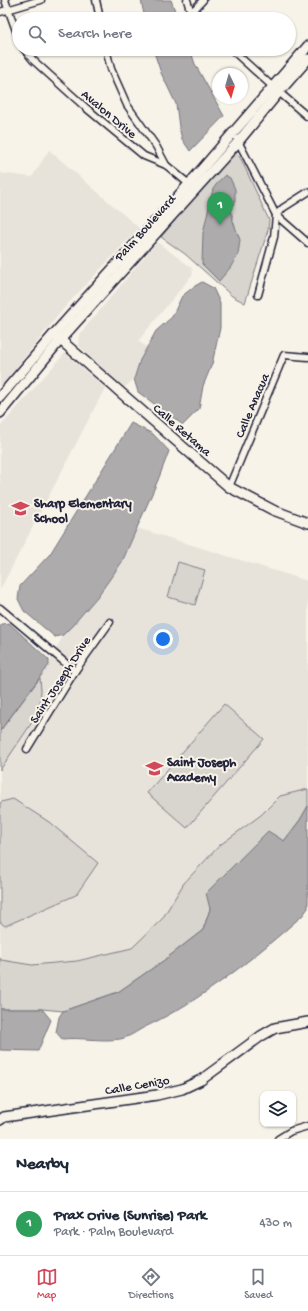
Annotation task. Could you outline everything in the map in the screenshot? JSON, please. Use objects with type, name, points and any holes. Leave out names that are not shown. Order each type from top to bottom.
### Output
[{"type":"main road","name":"Palm Boulevard","points":[[0,398],[238,142],[308,46]]},
{"type":"main road","name":"Palm Boulevard","points":[[0,412],[57,337],[233,133],[308,59]]},
{"type":"main road","name":"Calle Retama","points":[[57,337],[229,487],[273,510],[308,523]]},
{"type":"main road","name":"Calle Cenizo","points":[[0,1120],[4,1117],[157,1095],[182,1089],[201,1080],[261,1036],[275,1028],[308,1022]]},
{"type":"street","points":[[5,0],[12,18]]},
{"type":"street","points":[[0,12],[41,0]]},
{"type":"street","points":[[96,0],[99,12]]},
{"type":"street","points":[[186,0],[192,12]]},
{"type":"street","points":[[193,12],[202,0]]},
{"type":"street","name":"Avalon Drive","points":[[30,56],[85,107],[144,156],[166,165],[189,184]]},
{"type":"street","points":[[108,56],[111,69],[127,105],[156,146],[166,165]]},
{"type":"street","points":[[239,56],[276,90],[308,116]]},
{"type":"street","points":[[233,133],[276,215],[308,243]]},
{"type":"street","points":[[258,295],[274,237],[276,215],[283,208],[308,192]]},
{"type":"street","name":"Calle Anacua","points":[[229,487],[284,355],[308,357]]},
{"type":"street","points":[[0,608],[76,671]]},
{"type":"street","name":"Saint Joseph Drive","points":[[27,749],[76,671],[110,622]]},
{"type":"street","points":[[278,1139],[290,1131],[308,1126]]},
{"type":"shaded area","points":[[141,0],[171,0],[175,12],[144,12]]},
{"type":"shaded area","points":[[155,56],[192,56],[195,64],[212,94],[212,104],[217,104],[224,116],[190,151],[182,139],[176,104],[161,73]]},
{"type":"shaded area","points":[[49,150],[139,228],[65,307],[0,388],[0,173],[32,177]]},
{"type":"shaded area","points":[[236,153],[241,159],[269,220],[268,230],[245,303],[232,296],[185,254],[161,237],[230,154]]},
{"type":"shaded area","points":[[225,175],[230,178],[235,189],[235,202],[231,208],[233,221],[240,240],[238,255],[230,268],[219,281],[202,264],[203,233],[213,189]]},
{"type":"shaded area","points":[[157,242],[192,268],[193,274],[138,341],[147,347],[140,360],[134,379],[123,389],[78,345],[79,335]]},
{"type":"shaded area","points":[[202,282],[213,288],[220,303],[220,328],[212,364],[203,386],[199,409],[183,425],[138,392],[134,379],[140,360],[156,331],[172,317],[182,296]]},
{"type":"shaded area","name":"Sharp Elementary School","points":[[65,353],[105,388],[0,590],[0,427]]},
{"type":"shaded area","points":[[131,423],[153,434],[169,451],[122,562],[97,597],[72,626],[63,635],[55,637],[24,611],[18,599],[20,586],[50,554]]},
{"type":"shaded area","name":"Saint Joseph Academy","points":[[137,528],[308,581],[308,806],[63,1011],[42,1009],[0,1009],[0,731],[49,665],[63,635],[97,597],[122,562]]},
{"type":"shaded area","points":[[178,562],[205,570],[195,605],[168,597]]},
{"type":"shaded area","points":[[9,623],[49,660],[49,665],[0,731],[0,627],[2,624]]},
{"type":"shaded area","points":[[40,678],[40,706],[35,718],[0,770],[0,731]]},
{"type":"shaded area","points":[[224,704],[264,739],[187,828],[147,793]]},
{"type":"shaded area","points":[[308,789],[308,806],[300,820],[284,841],[210,909],[203,930],[163,961],[118,992],[63,1011],[42,1009],[0,1009],[0,958],[1,960],[32,965],[77,961],[132,948],[162,919],[184,883],[220,845],[261,815],[280,796]]},
{"type":"shaded area","points":[[13,799],[49,822],[98,863],[76,895],[5,926],[0,922],[0,804],[1,802]]},
{"type":"shaded area","points":[[308,806],[308,908],[303,915],[247,962],[188,1004],[129,1036],[113,1040],[62,1039],[56,1032],[59,1017],[63,1011],[118,992],[163,961],[203,930],[210,909],[206,893],[268,831],[284,841],[300,820]]},
{"type":"shaded area","points":[[0,1009],[42,1009],[51,1020],[38,1051],[0,1050]]},
{"type":"place","name":"Prax Orive (Sunrise) Park","points":[[220,225]]},
{"type":"place","name":"Sharp Elementary School","points":[[21,509]]},
{"type":"place","name":"Saint Joseph Academy","points":[[154,768]]}]
